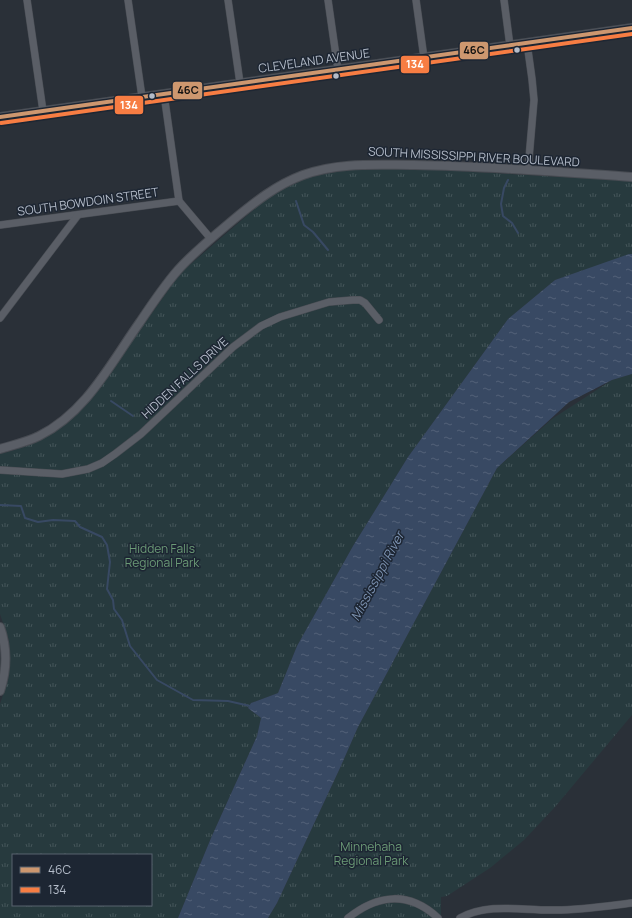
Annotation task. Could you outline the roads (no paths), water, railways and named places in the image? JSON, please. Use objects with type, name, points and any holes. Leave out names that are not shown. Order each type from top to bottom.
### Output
[{"type":"street","points":[[28,0],[43,111]]},
{"type":"street","points":[[128,0],[142,97]]},
{"type":"street","points":[[228,0],[240,84]]},
{"type":"street","points":[[328,0],[338,70]]},
{"type":"street","points":[[416,0],[424,58]]},
{"type":"street","points":[[504,0],[510,46]]},
{"type":"street","name":"CLEVELAND AVENUE","points":[[0,117],[632,28]]},
{"type":"street","points":[[527,43],[534,100],[528,170]]},
{"type":"street","points":[[164,94],[179,201],[211,239]]},
{"type":"street","name":"SOUTH MISSISSIPPI RIVER BOULEVARD","points":[[0,449],[25,442],[39,436],[61,423],[79,407],[92,391],[166,284],[190,258],[257,200],[273,189],[303,175],[322,169],[357,164],[460,166],[632,177]]},
{"type":"street","name":"SOUTH BOWDOIN STREET","points":[[0,225],[179,201]]},
{"type":"street","points":[[0,318],[78,215]]},
{"type":"street","name":"HIDDEN FALLS DRIVE","points":[[0,470],[62,474],[88,469],[102,463],[141,434],[233,347],[261,326],[280,317],[328,302],[360,300],[365,303],[379,320]]},
{"type":"street","points":[[0,626],[4,637],[6,659],[5,672],[0,691]]},
{"type":"street","points":[[348,918],[374,902],[395,898],[412,901],[426,907],[438,918]]},
{"type":"street","points":[[460,918],[469,913],[492,908],[556,910],[632,903]]},
{"type":"water","name":"Mississippi River","points":[[632,254],[632,374],[612,380],[569,402],[497,468],[358,727],[277,903],[268,918],[178,918],[211,838],[257,736],[261,718],[248,708],[251,703],[278,693],[297,646],[353,546],[408,457],[508,319],[555,280]]},
{"type":"waterway","points":[[508,180],[504,188],[501,204],[503,216],[512,223],[518,233]]},
{"type":"waterway","points":[[296,201],[304,225],[313,232],[328,250]]},
{"type":"waterway","points":[[111,401],[133,416]]},
{"type":"waterway","points":[[0,505],[21,506],[25,518],[38,522],[53,520],[75,521],[80,527],[102,537],[107,545],[110,562],[107,589],[113,600],[114,609],[122,620],[130,646],[157,680],[193,700],[228,701],[250,706]]},
{"type":"park label","name":"Hidden Falls Regional Park","points":[[162,556]]},
{"type":"park label","name":"Minnehaha Regional Park","points":[[371,854]]}]
